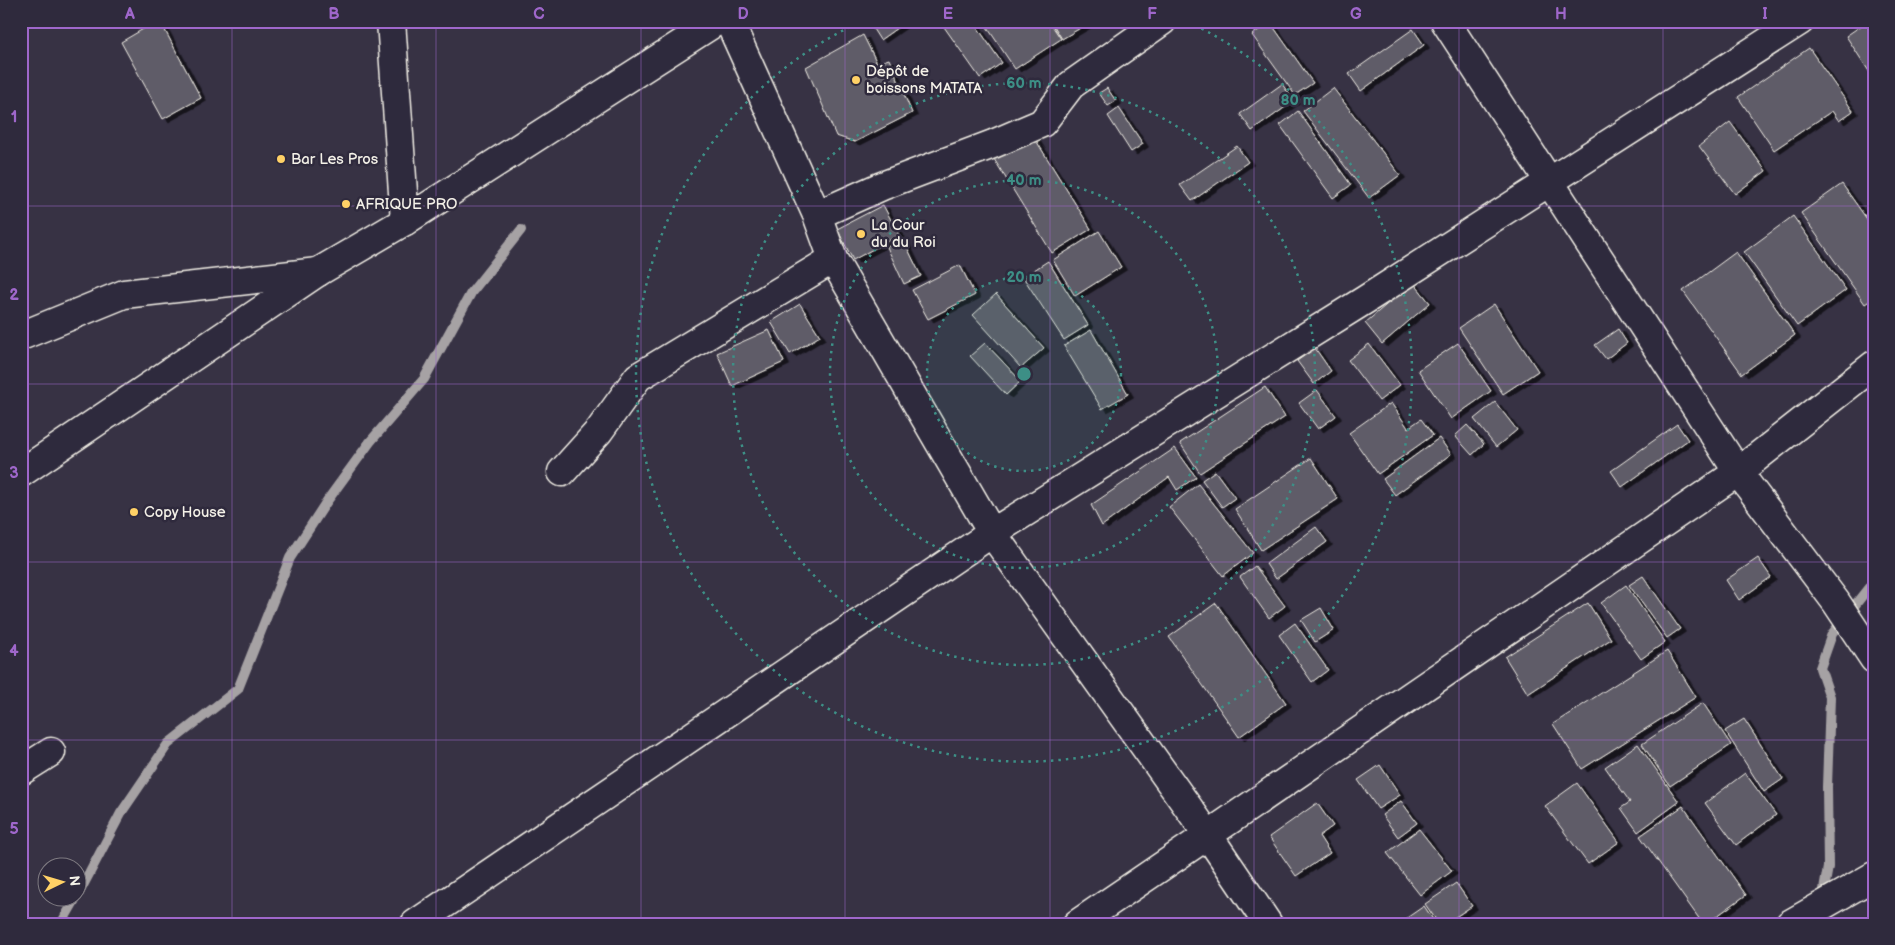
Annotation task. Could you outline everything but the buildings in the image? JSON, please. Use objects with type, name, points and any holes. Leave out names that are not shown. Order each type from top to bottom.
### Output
[{"type":"main road","points":[[391,21],[405,221]]},
{"type":"main road","points":[[21,473],[318,272],[405,221],[717,21]]},
{"type":"main road","points":[[729,21],[817,215],[833,259],[992,533],[1208,836],[1268,924]]},
{"type":"main road","points":[[817,215],[882,186],[993,144],[1042,123],[1071,85],[1162,21]]},
{"type":"main road","points":[[1445,21],[1738,472],[1836,602],[1874,659]]},
{"type":"main road","points":[[415,924],[992,533],[1365,300],[1800,21]]},
{"type":"main road","points":[[562,472],[599,431],[638,377],[833,259]]},
{"type":"main road","points":[[21,336],[124,294],[318,272]]},
{"type":"main road","points":[[1077,924],[1738,472],[1874,365]]},
{"type":"main road","points":[[21,772],[51,752]]},
{"type":"main road","points":[[1791,923],[1874,876]]},
{"type":"waterway","points":[[88,876],[121,813],[168,744],[238,689],[290,558],[327,501],[370,442],[424,379],[471,293],[521,230]]},
{"type":"waterway","points":[[1822,901],[1828,867],[1827,787],[1830,697],[1820,668],[1832,634],[1874,581]]},
{"type":"waterway","points":[[61,924],[70,908]]},
{"type":"place","name":"Dépôt de boissons MATATA","points":[[856,80]]},
{"type":"place","name":"Bar Les Pros","points":[[281,159]]},
{"type":"place","name":"AFRIQUE PRO","points":[[346,204]]},
{"type":"place","name":"La Cour du du Roi","points":[[861,234]]},
{"type":"place","name":"Copy House","points":[[134,512]]}]
